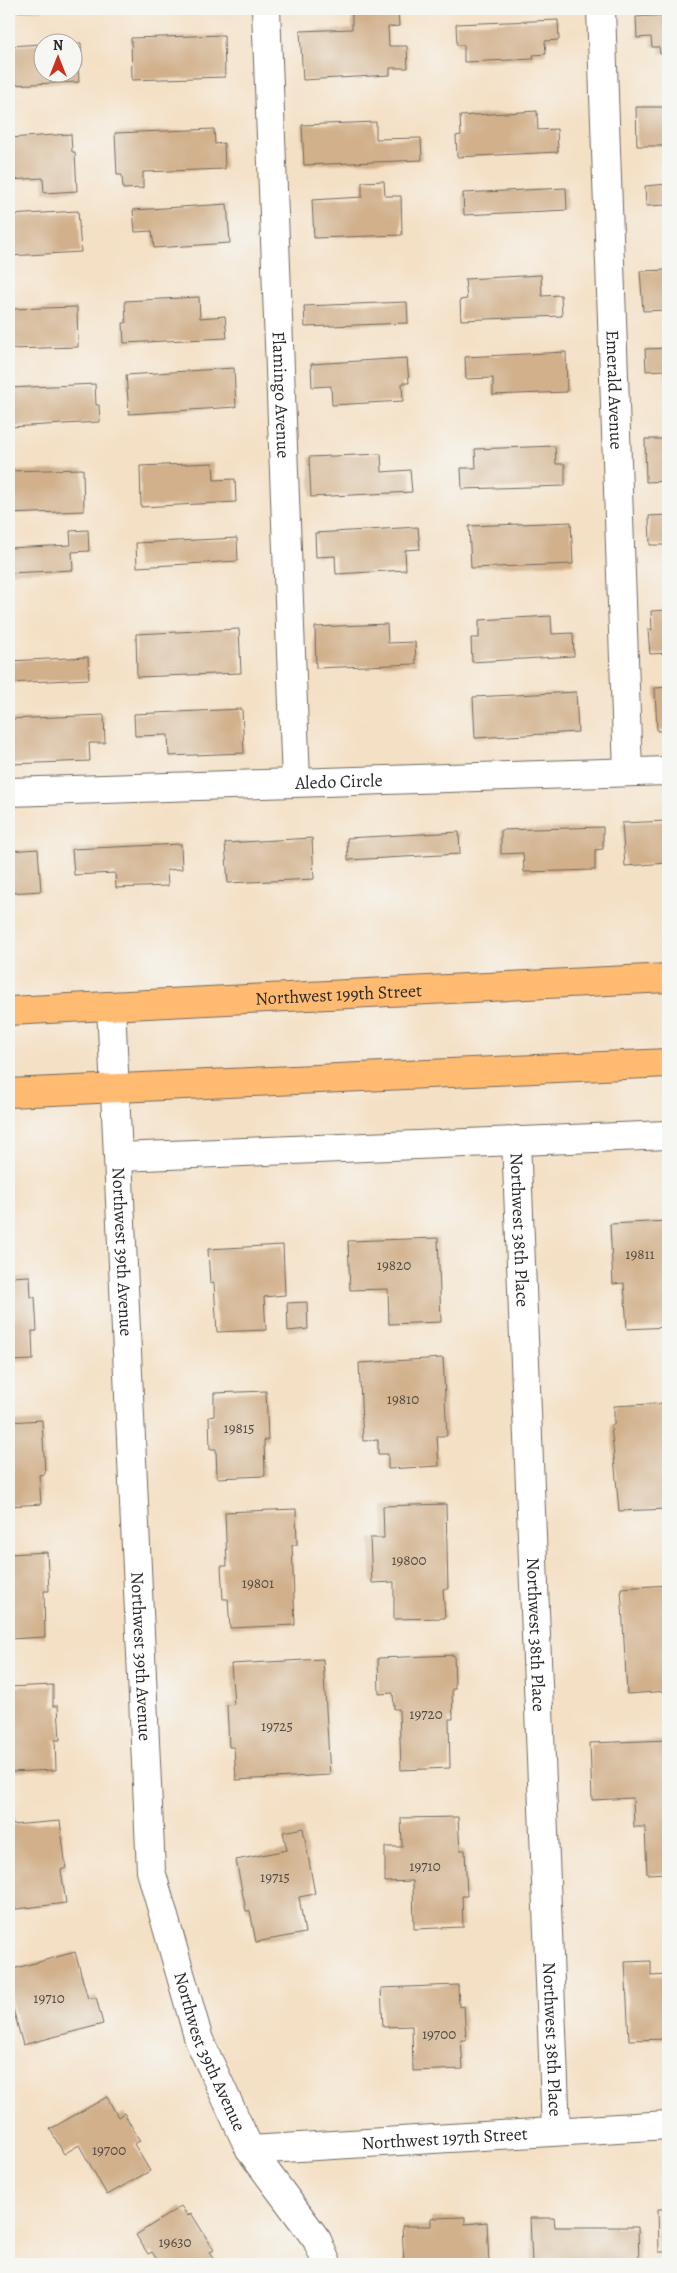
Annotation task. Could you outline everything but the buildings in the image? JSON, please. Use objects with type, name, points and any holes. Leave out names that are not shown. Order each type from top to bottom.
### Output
[{"type":"main road","name":"Northwest 199th Street","points":[[9,1011],[668,978]]},
{"type":"main road","points":[[9,1093],[668,1063]]},
{"type":"street","name":"Flamingo Avenue","points":[[266,9],[296,781]]},
{"type":"street","name":"Emerald Avenue","points":[[601,9],[628,772]]},
{"type":"street","name":"Aledo Circle","points":[[9,792],[296,781],[668,771]]},
{"type":"street","name":"Northwest 39th Avenue","points":[[111,1006],[151,1871],[199,2040],[250,2150],[317,2240],[327,2264]]},
{"type":"street","points":[[119,1158],[668,1135]]},
{"type":"street","name":"Northwest 38th Place","points":[[516,1140],[556,2130]]},
{"type":"street","name":"Northwest 197th Street","points":[[250,2150],[668,2124]]}]
